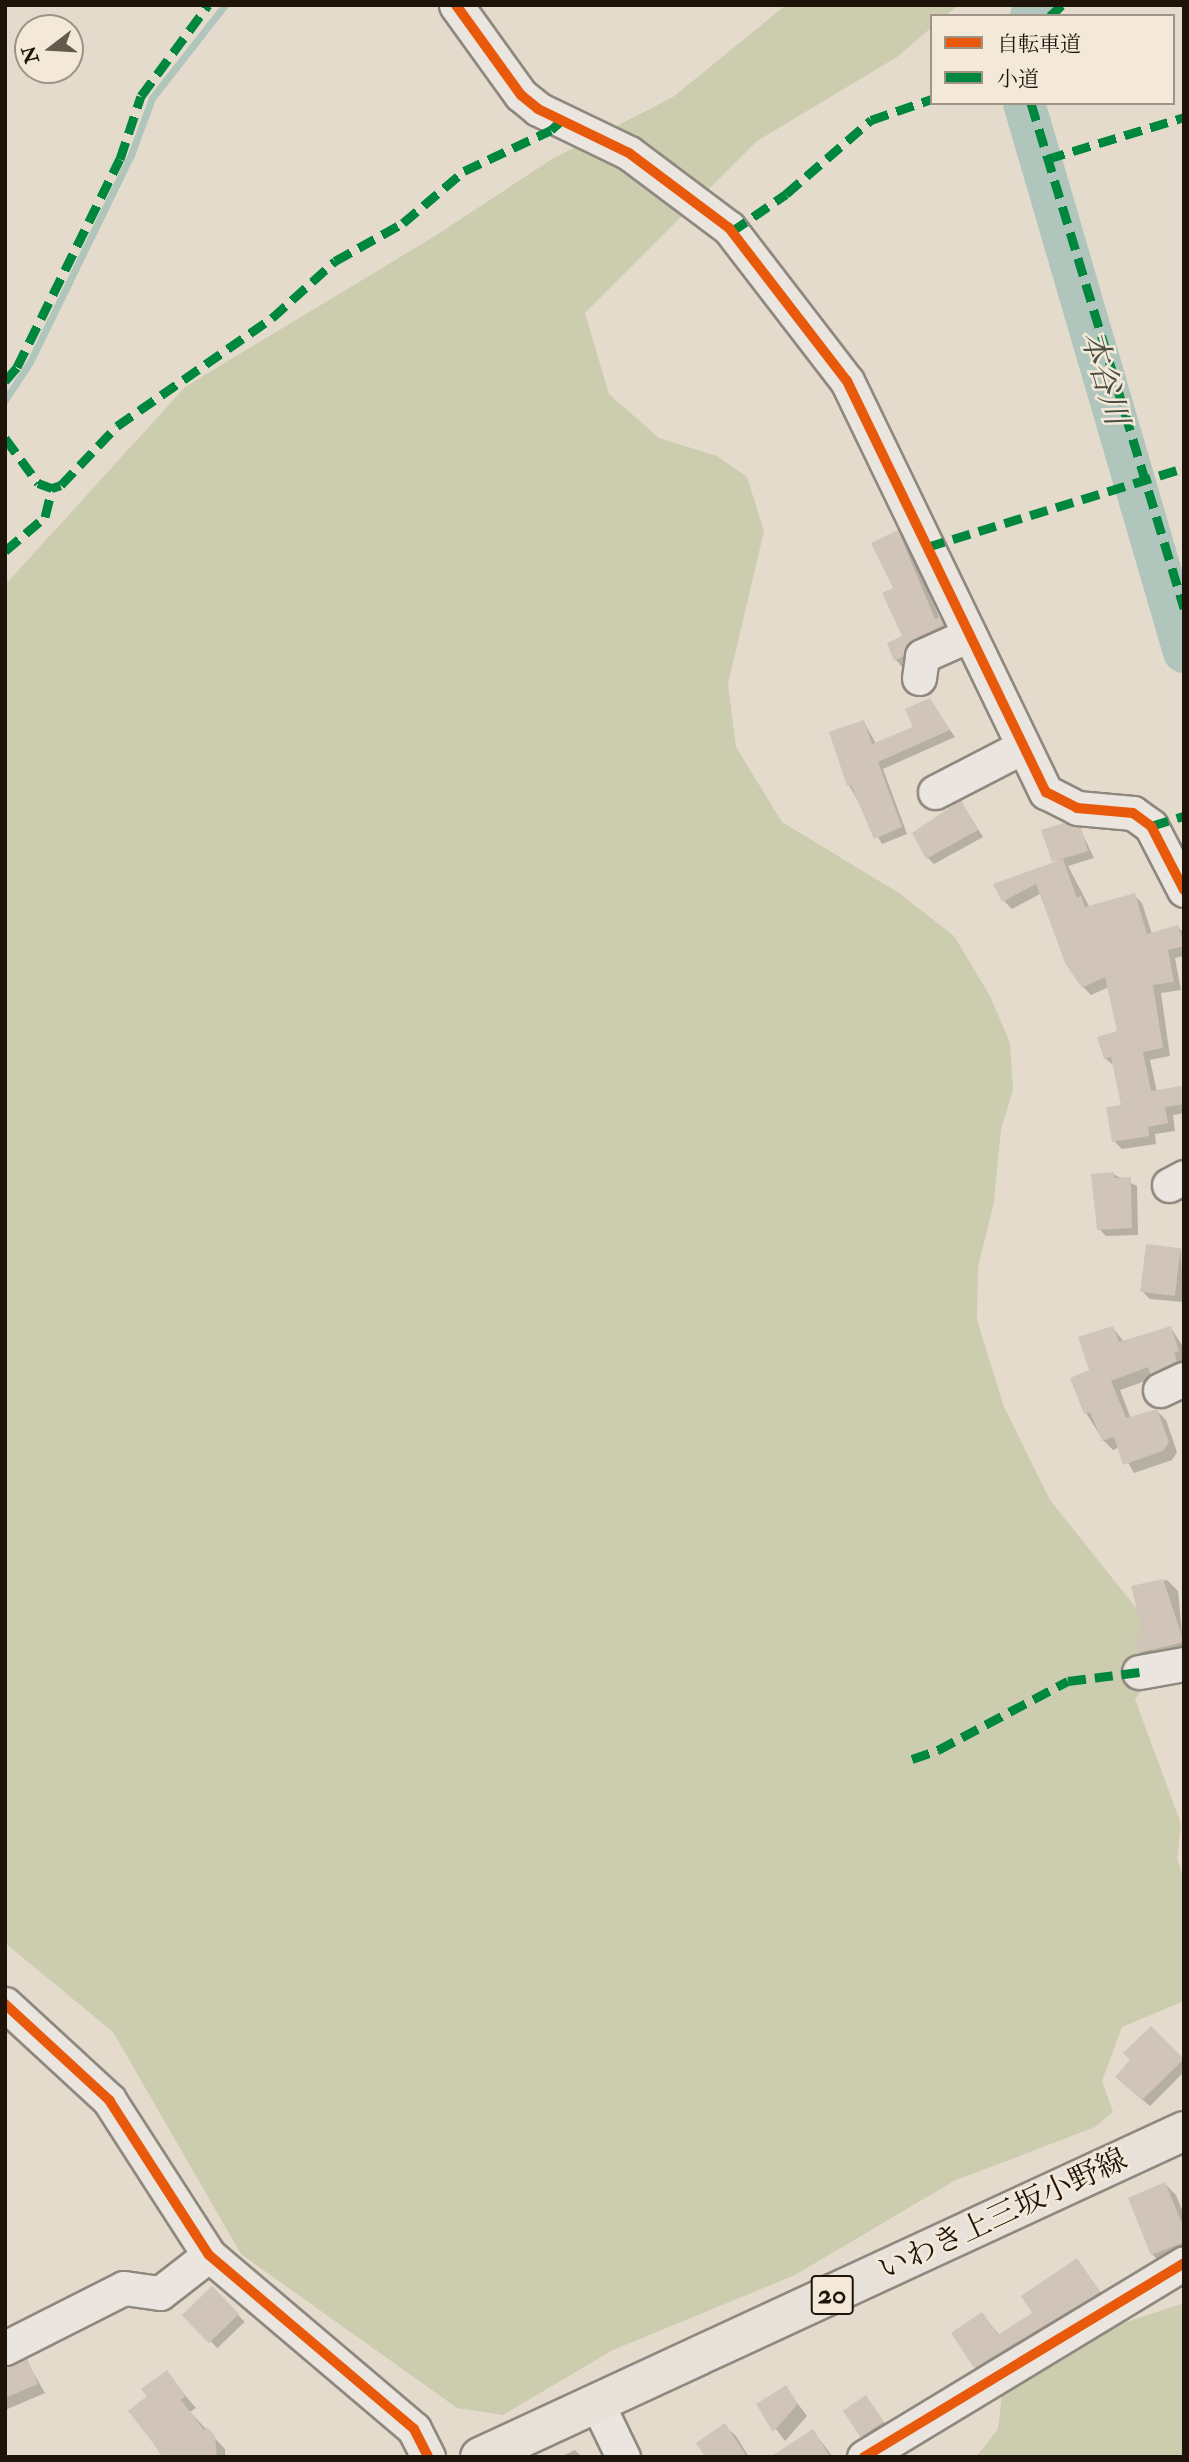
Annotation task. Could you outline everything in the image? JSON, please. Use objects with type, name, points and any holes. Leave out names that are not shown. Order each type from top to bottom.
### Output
[{"type":"main road","name":"いわき上三坂小野線","points":[[480,2457],[1184,2131]]},
{"type":"street","points":[[456,5],[521,95],[538,109],[629,153],[729,228],[847,381],[1046,792],[1077,808],[1133,813],[1151,826],[1184,890]]},
{"type":"street","points":[[919,678],[922,656],[969,635]]},
{"type":"street","points":[[935,792],[1022,747]]},
{"type":"street","points":[[1139,1672],[1184,1664]]},
{"type":"street","points":[[5,2004],[109,2099],[209,2255],[414,2429],[428,2457]]},
{"type":"street","points":[[5,2348],[124,2288],[160,2293],[209,2255]]},
{"type":"street","points":[[863,2457],[1184,2263]]},
{"type":"street","points":[[597,2403],[623,2457]]},
{"type":"green space","points":[[786,5],[958,5],[947,14],[930,14],[930,29],[897,57],[757,141],[585,313],[609,394],[659,438],[717,456],[747,477],[764,531],[728,684],[736,747],[782,822],[899,893],[954,936],[990,996],[1010,1043],[1013,1090],[1001,1129],[994,1202],[978,1267],[977,1320],[1004,1407],[1050,1500],[1137,1609],[1151,1635],[1154,1664],[1148,1683],[1135,1699],[1181,1824],[1177,1859],[1184,1878],[1184,2001],[1122,2027],[1102,2081],[1113,2112],[1095,2127],[954,2181],[795,2275],[613,2350],[503,2415],[457,2408],[241,2254],[113,2032],[5,1943],[5,585],[185,387],[435,236],[552,159],[673,97]]},
{"type":"green space","points":[[1184,2303],[1184,2457],[976,2457],[998,2429],[1002,2394],[1053,2356],[1108,2328]]},
{"type":"building","points":[[898,530],[935,619],[940,617],[944,625],[914,639],[902,657],[894,661],[887,643],[902,636],[882,593],[893,588],[871,543]]},
{"type":"building","points":[[930,698],[950,730],[878,762],[902,827],[874,839],[851,785],[847,786],[829,732],[864,720],[872,744],[913,727],[905,709]]},
{"type":"building","points":[[961,800],[978,830],[926,859],[912,833]]},
{"type":"building","points":[[1063,823],[1081,828],[1088,851],[1052,862],[1041,830]]},
{"type":"building","points":[[1063,859],[1077,898],[1081,896],[1085,907],[1135,893],[1147,934],[1178,925],[1184,946],[1168,950],[1174,982],[1153,985],[1163,1048],[1143,1052],[1151,1091],[1182,1086],[1184,1104],[1165,1107],[1168,1123],[1148,1127],[1149,1136],[1112,1142],[1106,1107],[1121,1105],[1111,1057],[1104,1059],[1097,1037],[1117,1031],[1105,977],[1082,988],[1065,963],[1036,884],[1002,902],[993,884]]},
{"type":"building","points":[[1114,1172],[1114,1178],[1131,1177],[1132,1228],[1097,1230],[1091,1174]]},
{"type":"building","points":[[1146,1244],[1181,1248],[1175,1296],[1140,1292]]},
{"type":"building","points":[[1113,1326],[1119,1342],[1171,1326],[1179,1351],[1174,1353],[1177,1361],[1150,1374],[1148,1367],[1111,1381],[1126,1418],[1157,1409],[1169,1442],[1163,1451],[1123,1465],[1114,1437],[1102,1441],[1090,1412],[1084,1414],[1070,1378],[1089,1370],[1078,1337]]},
{"type":"building","points":[[1163,1579],[1184,1642],[1138,1653],[1135,1637],[1140,1637],[1141,1625],[1131,1586]]},
{"type":"building","points":[[1151,2026],[1184,2059],[1142,2100],[1115,2077],[1130,2060],[1123,2053]]},
{"type":"building","points":[[1165,2182],[1184,2228],[1184,2242],[1151,2255],[1128,2198]]},
{"type":"building","points":[[1077,2258],[1100,2292],[974,2368],[951,2333],[982,2312],[998,2335],[1032,2313],[1021,2296]]},
{"type":"building","points":[[212,2286],[239,2314],[209,2343],[182,2315]]},
{"type":"building","points":[[27,2358],[38,2384],[5,2398],[5,2367]]},
{"type":"building","points":[[167,2370],[186,2396],[181,2400],[204,2430],[207,2427],[215,2436],[217,2457],[164,2457],[128,2411],[147,2396],[141,2389]]},
{"type":"building","points":[[786,2385],[798,2404],[773,2432],[756,2404]]},
{"type":"building","points":[[866,2395],[884,2422],[861,2437],[843,2411]]},
{"type":"building","points":[[725,2423],[747,2457],[705,2457],[696,2443]]},
{"type":"building","points":[[813,2429],[830,2457],[770,2457]]},
{"type":"waterway","points":[[5,400],[30,362],[131,155],[152,98],[225,5]]},
{"type":"waterway","name":"本谷川","points":[[1033,14],[1042,5]]},
{"type":"waterway","name":"本谷川","points":[[1025,105],[1184,652]]},
{"type":"marked path","points":[[5,381],[17,367],[120,159],[141,96],[208,5]]},
{"type":"marked path","points":[[1052,14],[1062,5]]},
{"type":"marked path","points":[[731,232],[786,194],[871,120],[930,100]]},
{"type":"marked path","points":[[1032,105],[1184,608]]},
{"type":"marked path","points":[[1047,159],[1184,117]]},
{"type":"marked path","points":[[5,438],[38,483],[52,488],[61,485],[117,426],[272,318],[335,261],[403,223],[464,171],[551,130],[562,120]]},
{"type":"marked path","points":[[927,547],[1184,468]]},
{"type":"marked path","points":[[5,551],[45,517],[52,488]]},
{"type":"marked path","points":[[1151,826],[1184,816]]},
{"type":"marked path","points":[[912,1759],[938,1750],[1068,1681],[1139,1672]]},
{"type":"cycle path","points":[[456,5],[521,95],[538,109],[629,153],[729,228],[847,381],[1046,792],[1077,808],[1133,813],[1151,826],[1184,890]]},
{"type":"cycle path","points":[[5,2004],[109,2100],[209,2255],[414,2429],[428,2457]]},
{"type":"cycle path","points":[[864,2457],[1184,2263]]}]
